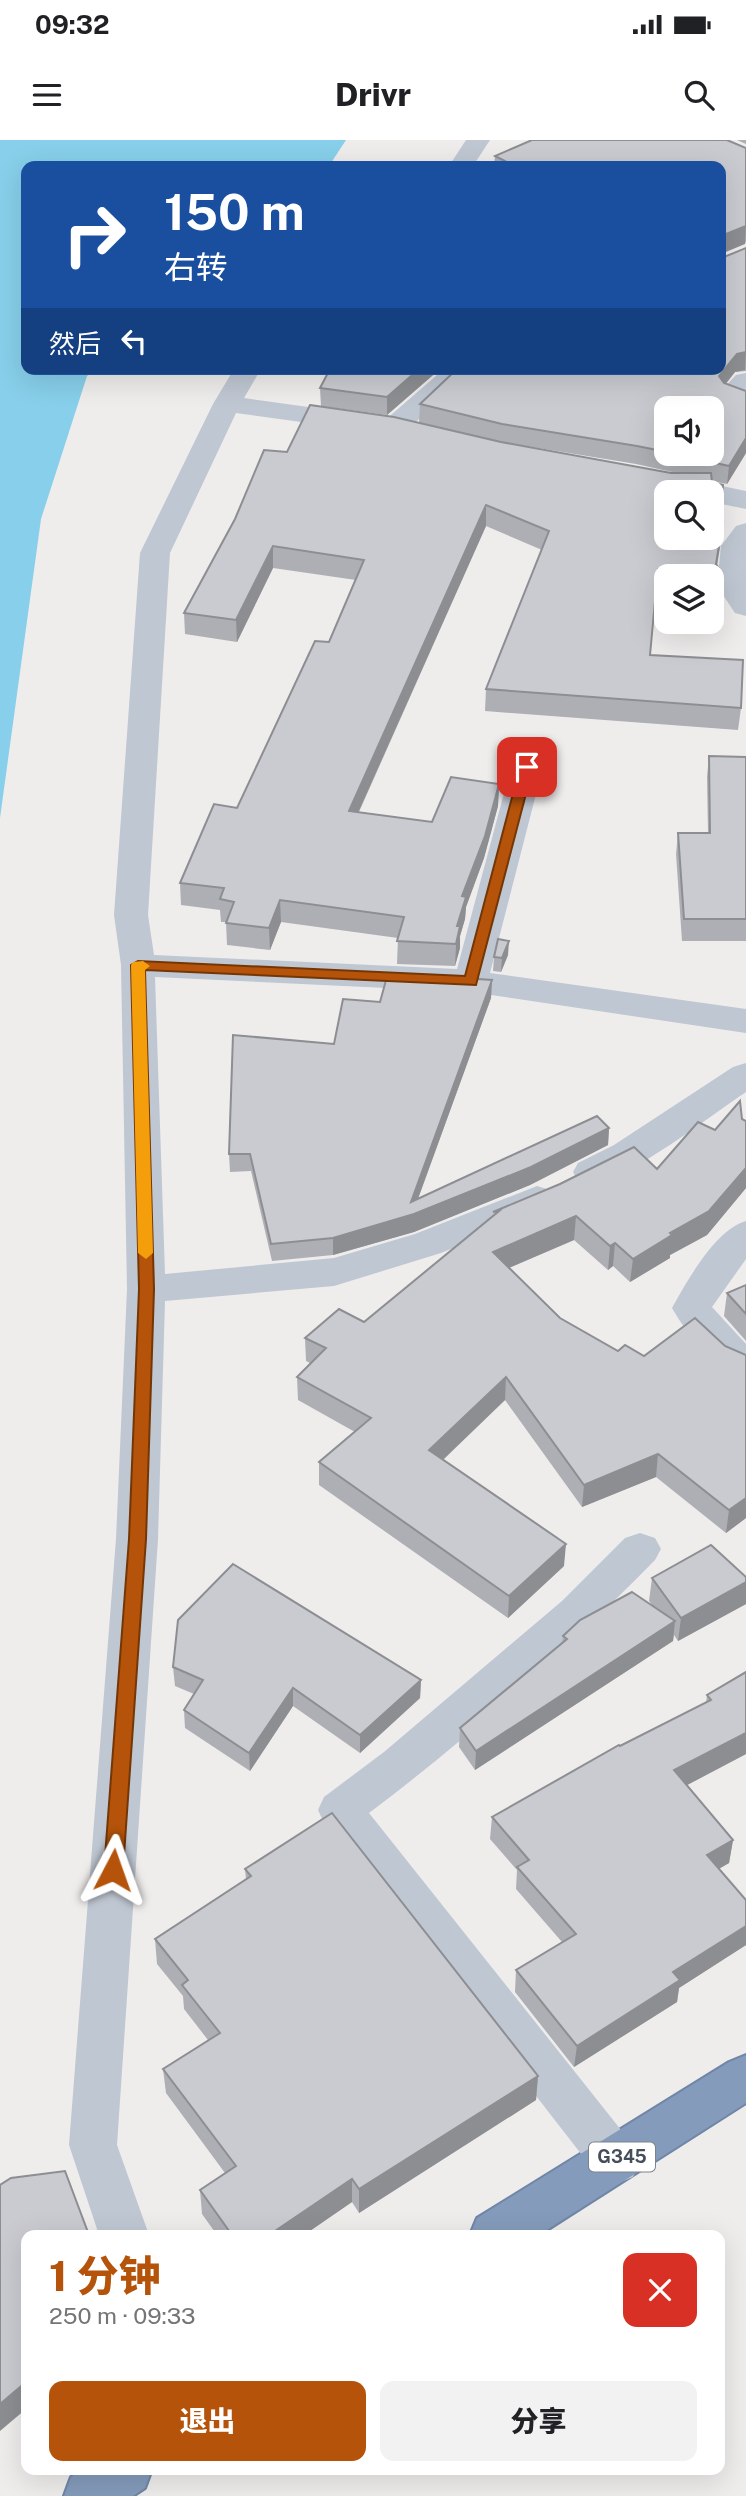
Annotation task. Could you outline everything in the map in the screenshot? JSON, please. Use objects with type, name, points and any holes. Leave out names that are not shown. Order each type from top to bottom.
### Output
[{"type":"highway","name":"G345","points":[[503,2230],[746,2077]]},
{"type":"highway","points":[[90,2496],[118,2475]]},
{"type":"street","points":[[464,161],[478,140]]},
{"type":"street","points":[[122,2230],[93,2145],[137,1539],[146,1289],[138,965],[131,915],[155,553],[245,375]]},
{"type":"street","points":[[394,427],[453,375]]},
{"type":"street","points":[[746,381],[733,393],[746,400]]},
{"type":"street","points":[[228,404],[421,433]]},
{"type":"street","points":[[724,495],[746,500]]},
{"type":"street","points":[[746,532],[736,546],[732,586],[746,607]]},
{"type":"street","points":[[471,981],[527,767]]},
{"type":"street","points":[[138,965],[471,981],[746,1021]]},
{"type":"street","points":[[146,1289],[334,1272],[428,1244],[544,1196],[627,1154],[746,1075]]},
{"type":"street","points":[[746,1234],[720,1264],[691,1308],[729,1352],[746,1364]]},
{"type":"street","points":[[616,2161],[340,1810],[400,1765],[577,1613],[640,1549]]},
{"type":"water","points":[[0,140],[346,140],[332,161],[21,161],[21,375],[88,375],[41,519],[0,818]]},
{"type":"building","points":[[532,140],[727,140],[746,148],[746,226],[726,234],[726,161],[505,161],[495,156]]},
{"type":"building","points":[[746,248],[746,352],[737,354],[726,367],[726,256]]},
{"type":"building","points":[[327,375],[412,375],[387,397],[320,388]]},
{"type":"building","points":[[451,375],[720,375],[724,383],[746,391],[746,438],[729,466],[724,465],[724,396],[654,396],[654,449],[502,424],[420,404]]},
{"type":"building","points":[[310,405],[394,417],[501,442],[671,473],[711,473],[712,480],[654,480],[654,550],[718,550],[716,564],[654,564],[654,612],[650,655],[743,660],[741,708],[486,689],[549,531],[486,505],[349,811],[432,822],[451,777],[499,784],[485,836],[462,896],[466,897],[457,926],[460,926],[456,944],[397,941],[404,917],[280,900],[269,928],[226,923],[234,902],[220,899],[224,888],[180,883],[214,804],[237,808],[315,641],[329,642],[364,560],[273,546],[236,620],[184,613],[235,519],[264,450],[287,452]]},
{"type":"building","points":[[709,756],[746,757],[746,919],[684,919],[678,833],[710,833]]},
{"type":"building","points":[[498,939],[509,941],[502,958],[494,957]]},
{"type":"building","points":[[388,973],[492,980],[411,1202],[597,1116],[609,1128],[531,1167],[414,1214],[333,1238],[271,1244],[250,1154],[229,1154],[233,1035],[334,1044],[343,999],[380,1002]]},
{"type":"building","points":[[740,1101],[742,1119],[746,1121],[746,1168],[709,1211],[670,1233],[672,1235],[633,1259],[615,1243],[610,1246],[576,1216],[493,1252],[560,1318],[618,1351],[625,1345],[644,1356],[695,1318],[725,1346],[746,1355],[746,1498],[729,1510],[658,1454],[584,1485],[506,1377],[429,1450],[566,1544],[509,1596],[319,1462],[371,1418],[297,1377],[326,1348],[305,1338],[339,1309],[364,1322],[499,1211],[493,1212],[560,1184],[634,1147],[657,1169],[698,1122],[715,1130]]},
{"type":"building","points":[[746,1285],[746,1314],[727,1293]]},
{"type":"building","points":[[711,1545],[746,1577],[746,1582],[681,1618],[652,1578]]},
{"type":"building","points":[[233,1564],[421,1680],[360,1735],[293,1688],[249,1753],[184,1710],[203,1680],[173,1667],[178,1620]]},
{"type":"building","points":[[632,1592],[675,1621],[476,1751],[460,1728],[567,1639],[563,1636],[580,1620]]},
{"type":"building","points":[[746,1672],[746,1733],[674,1770],[733,1840],[707,1855],[746,1900],[746,1926],[673,1972],[680,1980],[577,2046],[516,1970],[576,1934],[517,1867],[529,1860],[492,1817],[619,1745],[711,1700],[707,1695]]},
{"type":"building","points":[[332,1813],[538,2076],[359,2189],[352,2179],[276,2230],[228,2230],[200,2190],[236,2166],[163,2069],[220,2033],[182,1985],[188,1980],[155,1939],[251,1876],[245,1869]]},
{"type":"building","points":[[65,2171],[87,2230],[21,2230],[21,2386],[0,2404],[0,2185],[11,2178]]},
{"type":"slow traffic","points":[[143,966],[138,965],[146,1253]]},
{"type":"route","points":[[113,1870],[137,1539],[146,1289],[138,965],[471,981],[527,767]]}]
